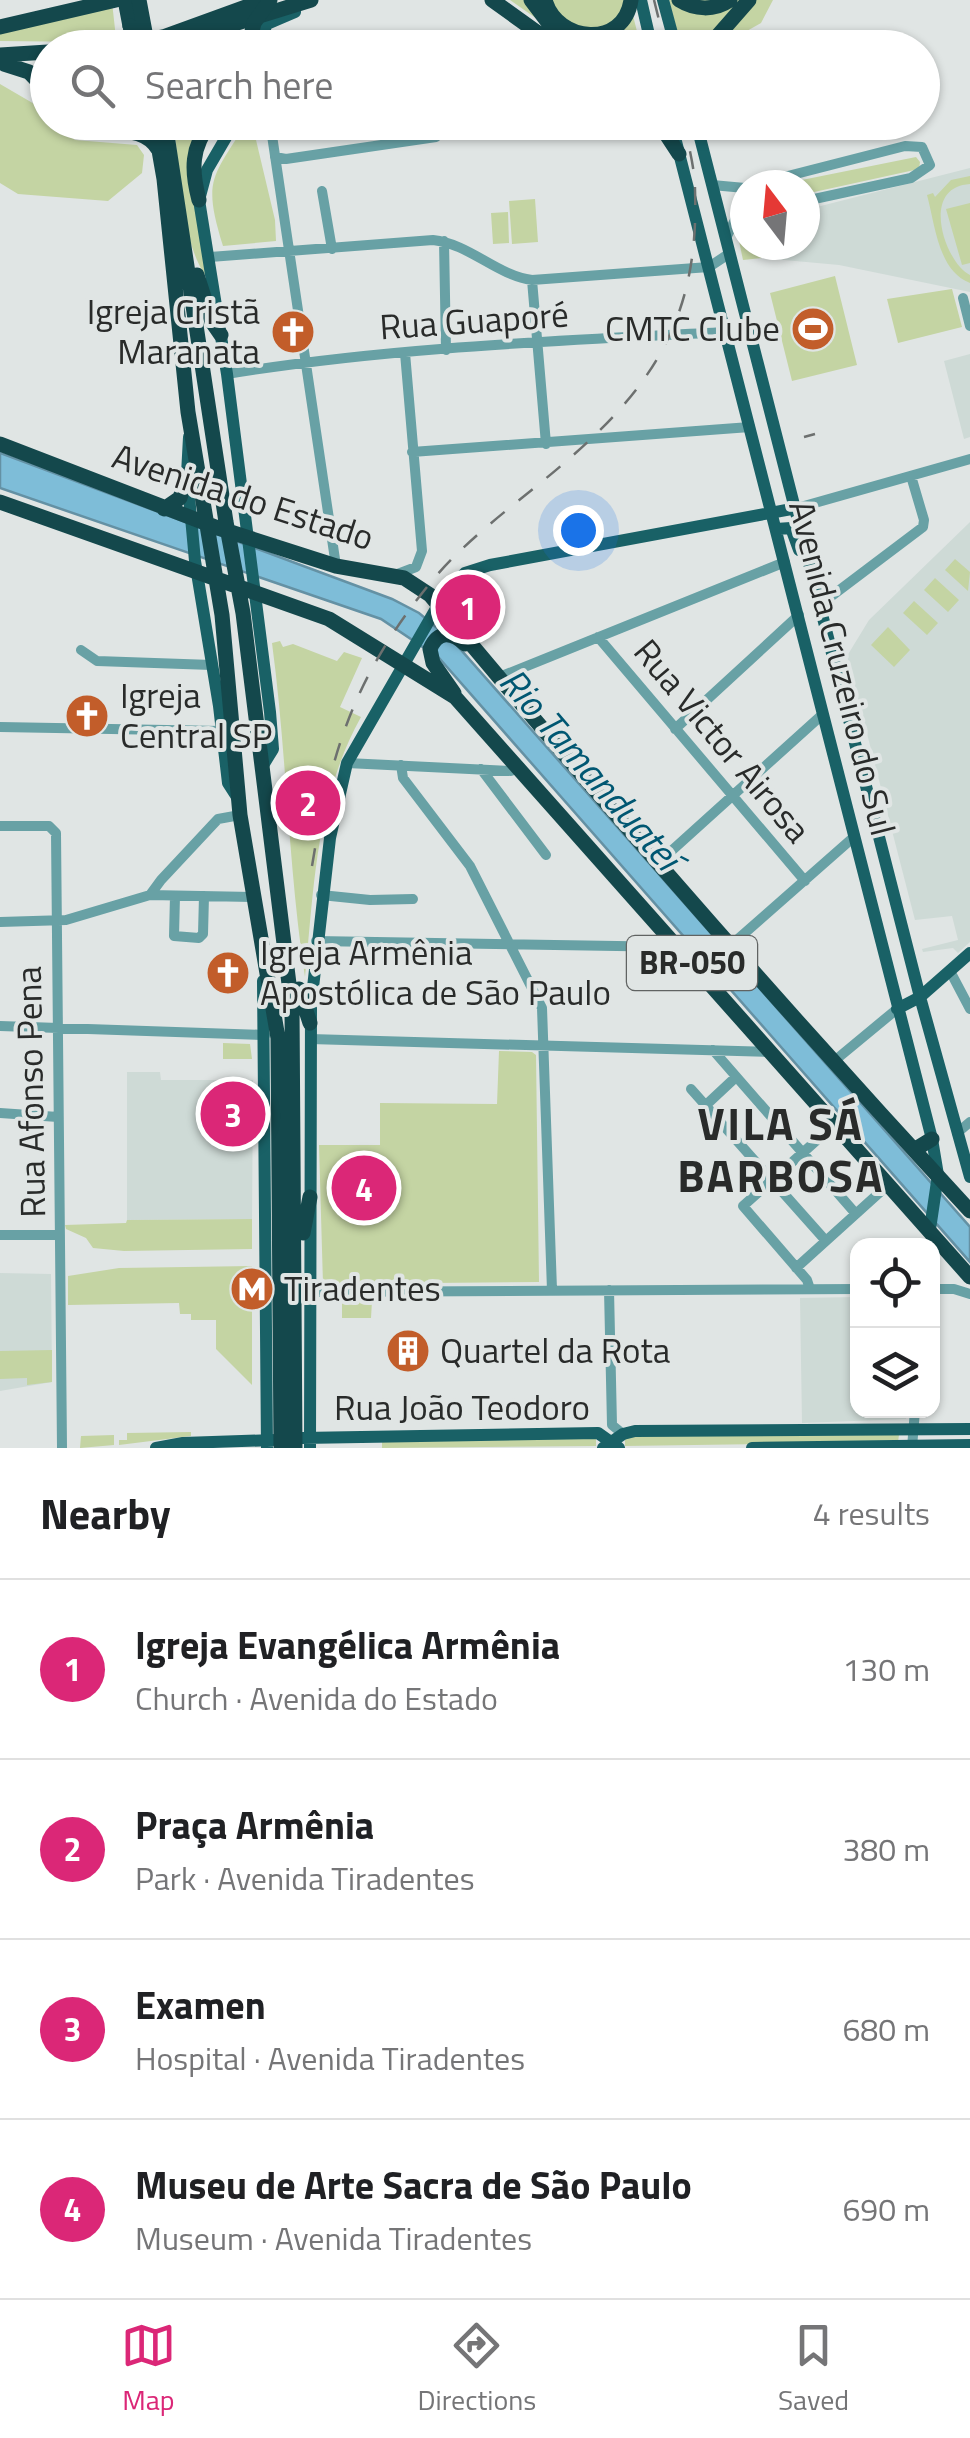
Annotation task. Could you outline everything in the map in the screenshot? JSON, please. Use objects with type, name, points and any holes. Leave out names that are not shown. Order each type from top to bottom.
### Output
[{"type":"highway","points":[[0,27],[116,0]]},
{"type":"highway","points":[[125,0],[132,30]]},
{"type":"highway","points":[[138,0],[146,30]]},
{"type":"highway","points":[[179,30],[267,0]]},
{"type":"highway","points":[[252,30],[267,0]]},
{"type":"highway","points":[[215,30],[310,0]]},
{"type":"highway","points":[[492,0],[534,30]]},
{"type":"highway","points":[[530,0],[553,30]]},
{"type":"highway","points":[[545,0],[553,17],[572,30]]},
{"type":"highway","points":[[611,30],[627,15],[631,0]]},
{"type":"highway","points":[[679,0],[705,8],[722,6],[730,0]]},
{"type":"highway","points":[[723,30],[749,0]]},
{"type":"highway","points":[[0,47],[30,49]]},
{"type":"highway","points":[[1,61],[30,54]]},
{"type":"highway","points":[[1,61],[30,63]]},
{"type":"highway","points":[[1,61],[30,73]]},
{"type":"highway","points":[[153,140],[160,152]]},
{"type":"highway","points":[[162,140],[160,152],[198,523],[216,574],[237,797],[266,966],[288,1444]]},
{"type":"highway","points":[[168,140],[245,583],[262,767],[285,936],[291,945],[306,1019],[303,1294],[288,1444]]},
{"type":"highway","points":[[199,200],[194,176],[195,148],[200,140]]},
{"type":"highway","points":[[670,140],[680,154]]},
{"type":"highway","points":[[185,249],[212,322],[221,335]]},
{"type":"highway","name":"Avenida do Estado","points":[[0,444],[238,537],[336,566],[394,575],[416,584],[435,612],[473,650],[832,1062],[914,1150],[937,1181],[970,1211]]},
{"type":"highway","points":[[164,509],[180,498],[187,474]]},
{"type":"highway","name":"BR-050","points":[[0,502],[245,583],[329,619],[455,697],[970,1277]]},
{"type":"highway","points":[[455,697],[433,662],[430,649],[436,638],[444,634],[457,637],[473,650]]},
{"type":"highway","points":[[271,1032],[306,1019]]},
{"type":"highway","points":[[914,1150],[932,1138]]},
{"type":"highway","points":[[303,1294],[300,1283],[304,1219],[310,1196]]},
{"type":"main road","points":[[264,30],[267,24],[300,10],[310,0]]},
{"type":"main road","points":[[640,0],[648,30]]},
{"type":"main road","points":[[663,0],[671,30]]},
{"type":"main road","points":[[224,140],[209,166],[199,200],[227,374],[238,537]]},
{"type":"main road","name":"Avenida Cruzeiro do Sul","points":[[676,140],[932,1138],[937,1181],[930,1230]]},
{"type":"main road","name":"Avenida Cruzeiro do Sul","points":[[701,140],[730,253]]},
{"type":"main road","name":"Avenida Cruzeiro do Sul","points":[[732,260],[920,997],[970,1177]]},
{"type":"main road","points":[[732,359],[745,376],[763,378]]},
{"type":"main road","points":[[191,429],[187,474],[198,523],[196,567],[228,783],[237,797]]},
{"type":"main road","points":[[772,514],[790,482]]},
{"type":"main road","points":[[310,1196],[306,1019],[321,895],[347,763],[402,663],[459,578],[477,568],[796,508]]},
{"type":"main road","points":[[776,529],[790,528],[804,566],[813,572]]},
{"type":"main road","points":[[879,937],[885,942],[899,988],[907,991],[916,981]]},
{"type":"main road","points":[[897,1009],[920,997],[970,953]]},
{"type":"main road","name":"Rua João Teodoro","points":[[156,1448],[184,1444],[598,1434],[614,1441],[970,1429]]},
{"type":"main road","points":[[792,1432],[812,1448]]},
{"type":"main road","points":[[752,1448],[970,1445]]},
{"type":"street","points":[[273,140],[336,566]]},
{"type":"street","points":[[275,157],[286,159],[410,140]]},
{"type":"street","points":[[818,170],[905,146],[922,146],[930,165],[912,178],[820,198]]},
{"type":"street","points":[[712,184],[730,186]]},
{"type":"street","points":[[322,191],[332,249]]},
{"type":"street","points":[[726,238],[730,230]]},
{"type":"street","points":[[210,257],[444,242],[513,276],[532,280],[708,267],[730,253]]},
{"type":"street","points":[[444,242],[446,350]]},
{"type":"street","points":[[532,280],[546,444]]},
{"type":"street","points":[[963,298],[970,326]]},
{"type":"street","name":"Rua Guaporé","points":[[227,374],[405,353],[725,332]]},
{"type":"street","points":[[394,575],[416,566],[422,557],[405,353]]},
{"type":"street","points":[[412,452],[750,428]]},
{"type":"street","points":[[796,508],[970,460]]},
{"type":"street","points":[[821,604],[922,526],[924,520],[911,476]]},
{"type":"street","points":[[497,678],[785,562]]},
{"type":"street","points":[[675,729],[799,615]]},
{"type":"street","name":"Rua Victor Airosa","points":[[598,637],[805,880]]},
{"type":"street","points":[[81,650],[98,661],[212,666]]},
{"type":"street","points":[[658,863],[823,714]]},
{"type":"street","points":[[0,727],[222,732]]},
{"type":"street","points":[[347,763],[512,771],[520,767]]},
{"type":"street","points":[[401,765],[403,778],[470,866],[542,1008],[552,1290]]},
{"type":"street","points":[[481,769],[546,855]]},
{"type":"street","points":[[150,895],[218,819],[240,816]]},
{"type":"street","name":"Rua Afonso Pena","points":[[0,826],[54,828],[62,1448]]},
{"type":"street","points":[[730,946],[855,836]]},
{"type":"street","points":[[0,922],[56,922],[150,895],[252,897]]},
{"type":"street","points":[[321,895],[413,900]]},
{"type":"street","points":[[175,896],[174,936],[199,938],[203,934],[204,896]]},
{"type":"street","points":[[316,942],[679,948]]},
{"type":"street","points":[[950,971],[970,1009]]},
{"type":"street","points":[[832,1062],[897,1009]]},
{"type":"street","points":[[306,1019],[544,1046],[771,1052]]},
{"type":"street","points":[[0,1026],[271,1032]]},
{"type":"street","points":[[712,1050],[856,1214]]},
{"type":"street","points":[[706,1105],[736,1077]]},
{"type":"street","points":[[691,1089],[826,1241]]},
{"type":"street","points":[[0,1113],[58,1117]]},
{"type":"street","points":[[957,1133],[970,1122]]},
{"type":"street","points":[[810,1289],[743,1207],[835,1124]]},
{"type":"street","points":[[796,1268],[889,1184]]},
{"type":"street","points":[[0,1235],[60,1235]]},
{"type":"street","points":[[303,1294],[850,1289]]},
{"type":"street","points":[[940,1289],[970,1294]]},
{"type":"street","points":[[608,1290],[614,1441]]},
{"type":"street","points":[[912,1447],[915,1418]]},
{"type":"shaded area","points":[[970,168],[970,292],[839,265],[784,260],[820,260],[820,206]]},
{"type":"shaded area","points":[[970,354],[970,437],[964,439],[944,361]]},
{"type":"shaded area","points":[[970,522],[970,942],[958,953],[953,948],[923,952],[922,949],[958,940],[952,916],[915,920],[847,656],[869,620]]},
{"type":"shaded area","points":[[127,1072],[160,1072],[161,1080],[253,1080],[252,1219],[127,1220]]},
{"type":"shaded area","points":[[0,1273],[51,1274],[52,1382],[0,1391]]},
{"type":"shaded area","points":[[850,1297],[850,1418],[906,1419],[802,1423],[800,1298]]},
{"type":"green space","points":[[510,0],[629,0],[637,30],[553,30]]},
{"type":"green space","points":[[669,0],[773,0],[761,23],[749,30],[677,30]]},
{"type":"green space","points":[[112,2],[115,30],[30,30],[30,41],[0,41],[0,30]]},
{"type":"green space","points":[[0,84],[30,102],[30,140],[137,145],[144,155],[142,173],[108,201],[18,194],[0,183]]},
{"type":"green space","points":[[175,140],[199,140],[205,275],[191,243]]},
{"type":"green space","points":[[236,140],[256,140],[275,220],[276,241],[223,246],[212,192]]},
{"type":"green space","points":[[916,157],[920,162],[919,169],[820,191],[820,176]]},
{"type":"green space","points":[[970,176],[970,184],[954,188],[945,198],[941,211],[946,242],[952,256],[970,275],[970,283],[959,277],[944,258],[927,195],[933,193],[935,197],[951,180]]},
{"type":"green space","points":[[535,199],[538,242],[512,244],[509,201]]},
{"type":"green space","points":[[970,203],[970,263],[962,265],[946,209]]},
{"type":"green space","points":[[508,212],[509,243],[493,244],[491,213]]},
{"type":"green space","name":"CMTC Clube","points":[[835,276],[857,365],[792,381],[770,293]]},
{"type":"green space","points":[[952,289],[962,327],[898,343],[887,299]]},
{"type":"green space","points":[[955,559],[970,572],[968,591],[945,570]]},
{"type":"green space","points":[[935,578],[959,600],[948,612],[924,590]]},
{"type":"green space","points":[[914,601],[938,623],[927,635],[903,613]]},
{"type":"green space","points":[[888,627],[910,650],[894,667],[871,645]]},
{"type":"green space","points":[[280,641],[283,647],[293,644],[337,661],[344,652],[362,658],[340,707],[361,717],[346,748],[326,811],[305,977],[272,643]]},
{"type":"green space","points":[[223,1043],[250,1044],[252,1059],[223,1059]]},
{"type":"green space","points":[[499,1051],[536,1055],[539,1282],[323,1284],[319,1145],[380,1145],[380,1103],[497,1104]]},
{"type":"green space","points":[[252,1219],[252,1249],[93,1248],[86,1238],[65,1225],[127,1220]]},
{"type":"green space","points":[[252,1266],[252,1385],[216,1349],[216,1320],[191,1320],[191,1314],[180,1314],[179,1303],[68,1305],[68,1276],[119,1268]]},
{"type":"green space","points":[[342,1301],[372,1301],[371,1318],[342,1318]]},
{"type":"green space","points":[[52,1350],[52,1382],[27,1385],[27,1378],[0,1379],[0,1351]]},
{"type":"green space","points":[[191,1432],[191,1436],[119,1445],[119,1440],[127,1440],[127,1433]]},
{"type":"green space","points":[[114,1435],[114,1445],[80,1448],[81,1436]]},
{"type":"green space","points":[[899,1435],[898,1442],[625,1446],[625,1436]]},
{"type":"green space","points":[[596,1437],[596,1446],[382,1448],[382,1441]]},
{"type":"water","name":"Rio Tamanduateí","points":[[0,453],[392,599],[419,613],[454,642],[970,1227],[970,1262],[439,658],[381,619],[0,488]]},
{"type":"railway","points":[[654,0],[662,30]]},
{"type":"railway","points":[[312,866],[328,786],[350,715],[383,649],[405,616],[457,554],[611,419],[659,355],[676,320],[688,281],[694,238],[695,182],[688,140]]},
{"type":"railway","points":[[804,437],[815,434]]},
{"type":"place","name":"CMTC Clube","points":[[813,329]]},
{"type":"place","name":"Igreja Cristã Maranata","points":[[293,332]]},
{"type":"place","name":"Igreja Evangélica Armênia","points":[[468,607]]},
{"type":"place","name":"Igreja Central SP","points":[[87,716]]},
{"type":"place","name":"Praça Armênia","points":[[308,803]]},
{"type":"place","name":"Igreja Armênia Apostólica de São Paulo","points":[[228,973]]},
{"type":"place","name":"Examen","points":[[233,1114]]},
{"type":"place","name":"Museu de Arte Sacra de São Paulo","points":[[364,1188]]},
{"type":"place","name":"Tiradentes","points":[[252,1289]]},
{"type":"place","name":"Quartel da Rota","points":[[408,1351]]},
{"type":"district","name":"VILA SÁ BARBOSA","points":[[781,1150]]}]
